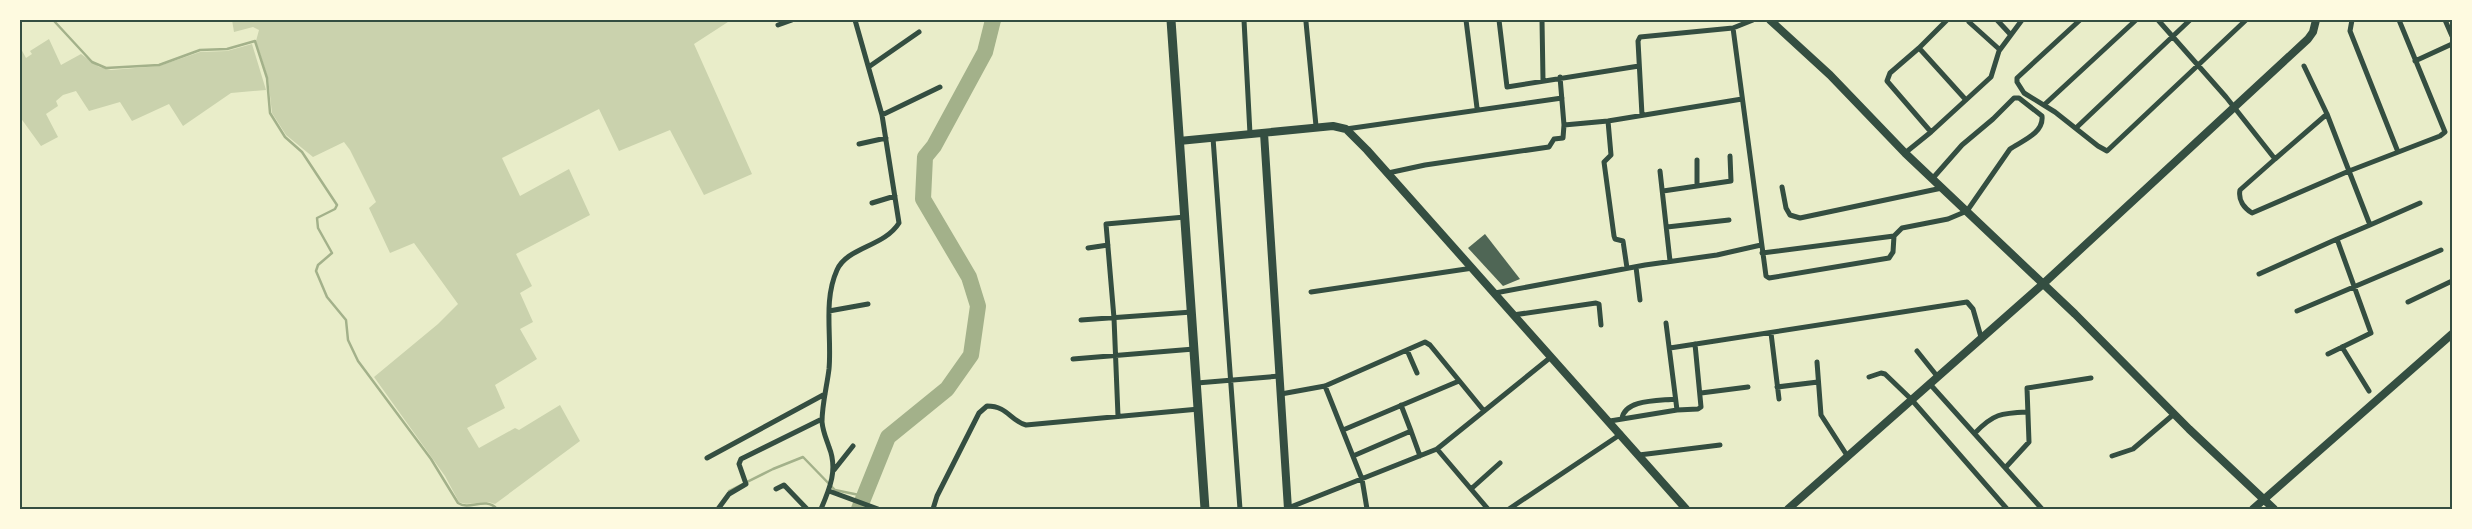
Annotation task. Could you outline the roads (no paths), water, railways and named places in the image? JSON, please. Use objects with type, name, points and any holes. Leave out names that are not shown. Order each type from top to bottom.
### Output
[{"type":"main road","points":[[1171,20],[1205,509]]},
{"type":"main road","points":[[1770,20],[1830,75],[1905,152],[2274,509]]},
{"type":"main road","points":[[1788,509],[2043,284],[2172,166],[2233,106],[2308,39],[2313,32],[2316,20]]},
{"type":"main road","points":[[1179,141],[1316,126],[1346,129],[1388,173],[1610,421],[1686,509]]},
{"type":"main road","points":[[1264,133],[1288,509]]},
{"type":"main road","points":[[2253,509],[2452,334]]},
{"type":"street","points":[[778,25],[792,20]]},
{"type":"street","points":[[834,470],[829,446],[823,435],[822,419],[831,342],[829,311],[831,286],[839,265],[850,255],[875,244],[894,231],[899,223],[882,115],[870,66],[855,20]]},
{"type":"street","points":[[1244,20],[1250,134]]},
{"type":"street","points":[[1466,20],[1477,108]]},
{"type":"street","points":[[1499,20],[1506,87],[1639,66]]},
{"type":"street","points":[[1542,20],[1543,80]]},
{"type":"street","points":[[1642,116],[1638,41],[1642,36],[1733,28],[1753,20]]},
{"type":"street","points":[[1931,132],[1887,81],[1890,73],[1947,20]]},
{"type":"street","points":[[1997,20],[2010,34]]},
{"type":"street","points":[[1905,152],[1931,132],[1991,76],[2000,50],[2022,20]]},
{"type":"street","points":[[2080,20],[2017,78],[2017,82],[2024,93],[2044,105],[2105,151],[2110,150],[2246,20]]},
{"type":"street","points":[[2044,105],[2136,20]]},
{"type":"street","points":[[2158,20],[2199,64],[2275,159]]},
{"type":"street","points":[[2076,128],[2190,20]]},
{"type":"street","points":[[2352,20],[2350,31],[2398,152]]},
{"type":"street","points":[[2327,114],[2240,190],[2240,198],[2244,207],[2252,213],[2349,171],[2440,136],[2445,132],[2399,20]]},
{"type":"street","points":[[2445,20],[2452,36]]},
{"type":"street","points":[[1306,22],[1316,126]]},
{"type":"street","points":[[1968,22],[2000,50]]},
{"type":"street","points":[[1733,28],[1764,274],[1770,278],[1889,258],[1893,252],[1896,234],[1902,228],[1948,219],[1967,211],[1986,180],[2010,148],[2021,144],[2037,130],[2043,120],[2039,112],[2019,98],[2014,98],[1962,145],[1933,178]]},
{"type":"street","points":[[870,66],[919,32]]},
{"type":"street","points":[[2415,61],[2452,44]]},
{"type":"street","points":[[1919,48],[1966,100]]},
{"type":"street","points":[[2304,66],[2327,114],[2370,225]]},
{"type":"street","points":[[1388,173],[1425,165],[1549,147],[1554,139],[1563,138],[1564,125],[1560,77]]},
{"type":"street","points":[[882,115],[940,87]]},
{"type":"street","points":[[1346,129],[1477,108],[1562,98]]},
{"type":"street","points":[[1564,125],[1608,121],[1742,99]]},
{"type":"street","points":[[1608,121],[1611,155],[1604,162],[1614,236],[1615,239],[1623,241],[1627,268]]},
{"type":"street","points":[[859,144],[886,138]]},
{"type":"street","points":[[1213,138],[1240,509]]},
{"type":"street","points":[[1663,192],[1731,181],[1730,156]]},
{"type":"street","points":[[1697,160],[1697,186]]},
{"type":"street","points":[[1660,172],[1670,261]]},
{"type":"street","points":[[1782,188],[1786,208],[1790,215],[1800,218],[1942,188]]},
{"type":"street","points":[[872,202],[895,196]]},
{"type":"street","points":[[2259,274],[2420,203]]},
{"type":"street","points":[[1118,416],[1114,318],[1107,223],[1185,217]]},
{"type":"street","points":[[1666,227],[1729,220]]},
{"type":"street","points":[[1762,254],[1896,234]]},
{"type":"street","points":[[2328,354],[2371,333],[2337,239]]},
{"type":"street","points":[[1088,248],[1108,245]]},
{"type":"street","points":[[1495,293],[1627,268],[1717,255],[1761,245]]},
{"type":"street","points":[[2297,311],[2441,250]]},
{"type":"street","points":[[1636,267],[1640,300]]},
{"type":"street","points":[[1311,292],[1473,268]]},
{"type":"street","points":[[2408,302],[2452,282]]},
{"type":"street","points":[[1670,348],[1967,302],[1973,309],[1981,337]]},
{"type":"street","points":[[1514,315],[1596,303],[1599,304],[1601,325]]},
{"type":"street","points":[[829,311],[868,304]]},
{"type":"street","points":[[1081,320],[1192,312]]},
{"type":"street","points":[[1666,323],[1677,410]]},
{"type":"street","points":[[1771,333],[1779,399]]},
{"type":"street","points":[[1281,394],[1325,386],[1424,343],[1429,344],[1484,411]]},
{"type":"street","points":[[1610,421],[1700,408],[1701,393],[1695,344]]},
{"type":"street","points":[[2342,347],[2369,391]]},
{"type":"street","points":[[1073,359],[1115,354],[1194,349]]},
{"type":"street","points":[[1407,350],[1417,372]]},
{"type":"street","points":[[1917,351],[1937,376]]},
{"type":"street","points":[[1288,509],[1437,449],[1551,357]]},
{"type":"street","points":[[1817,362],[1821,415],[1848,457]]},
{"type":"street","points":[[1869,377],[1884,373],[1911,399],[2007,509]]},
{"type":"street","points":[[1197,383],[1280,376]]},
{"type":"street","points":[[2006,467],[2029,442],[2028,388],[2091,378]]},
{"type":"street","points":[[1343,430],[1459,381]]},
{"type":"street","points":[[1777,387],[1818,382]]},
{"type":"street","points":[[1929,383],[2042,509]]},
{"type":"street","points":[[1325,386],[1362,479],[1367,509]]},
{"type":"street","points":[[1701,393],[1748,387]]},
{"type":"street","points":[[707,458],[825,394]]},
{"type":"street","points":[[1622,419],[1623,413],[1632,405],[1676,399]]},
{"type":"street","points":[[1400,405],[1420,456]]},
{"type":"street","points":[[933,509],[937,496],[979,413],[985,407],[1005,409],[1018,422],[1026,425],[1198,410]]},
{"type":"street","points":[[1975,433],[1988,420],[1997,415],[2027,412]]},
{"type":"street","points":[[2112,456],[2133,449],[2174,414]]},
{"type":"street","points":[[718,509],[729,494],[746,484],[739,464],[741,460],[822,419]]},
{"type":"street","points":[[1353,456],[1411,431]]},
{"type":"street","points":[[1509,509],[1620,434]]},
{"type":"street","points":[[1639,455],[1720,445]]},
{"type":"street","points":[[821,509],[829,491],[834,470],[853,446]]},
{"type":"street","points":[[1437,449],[1488,509]]},
{"type":"street","points":[[1472,489],[1500,463]]},
{"type":"street","points":[[776,488],[782,484],[786,486],[807,509]]},
{"type":"street","points":[[829,491],[877,509]]},
{"type":"waterway","points":[[859,509],[888,437],[947,389],[971,355],[978,306],[969,277],[923,199],[925,157],[934,146],[985,52],[993,20]]},
{"type":"waterway","points":[[55,22],[92,62],[106,68],[159,65],[200,50],[227,49],[255,41],[267,78],[270,113],[285,137],[302,152],[337,205],[335,209],[317,218],[318,228],[332,253],[318,265],[316,271],[327,297],[346,320],[348,340],[358,361],[431,459],[458,503],[463,505],[483,503],[492,505],[497,509]]},
{"type":"waterway","points":[[729,491],[773,469],[803,457],[835,490],[864,496]]}]
